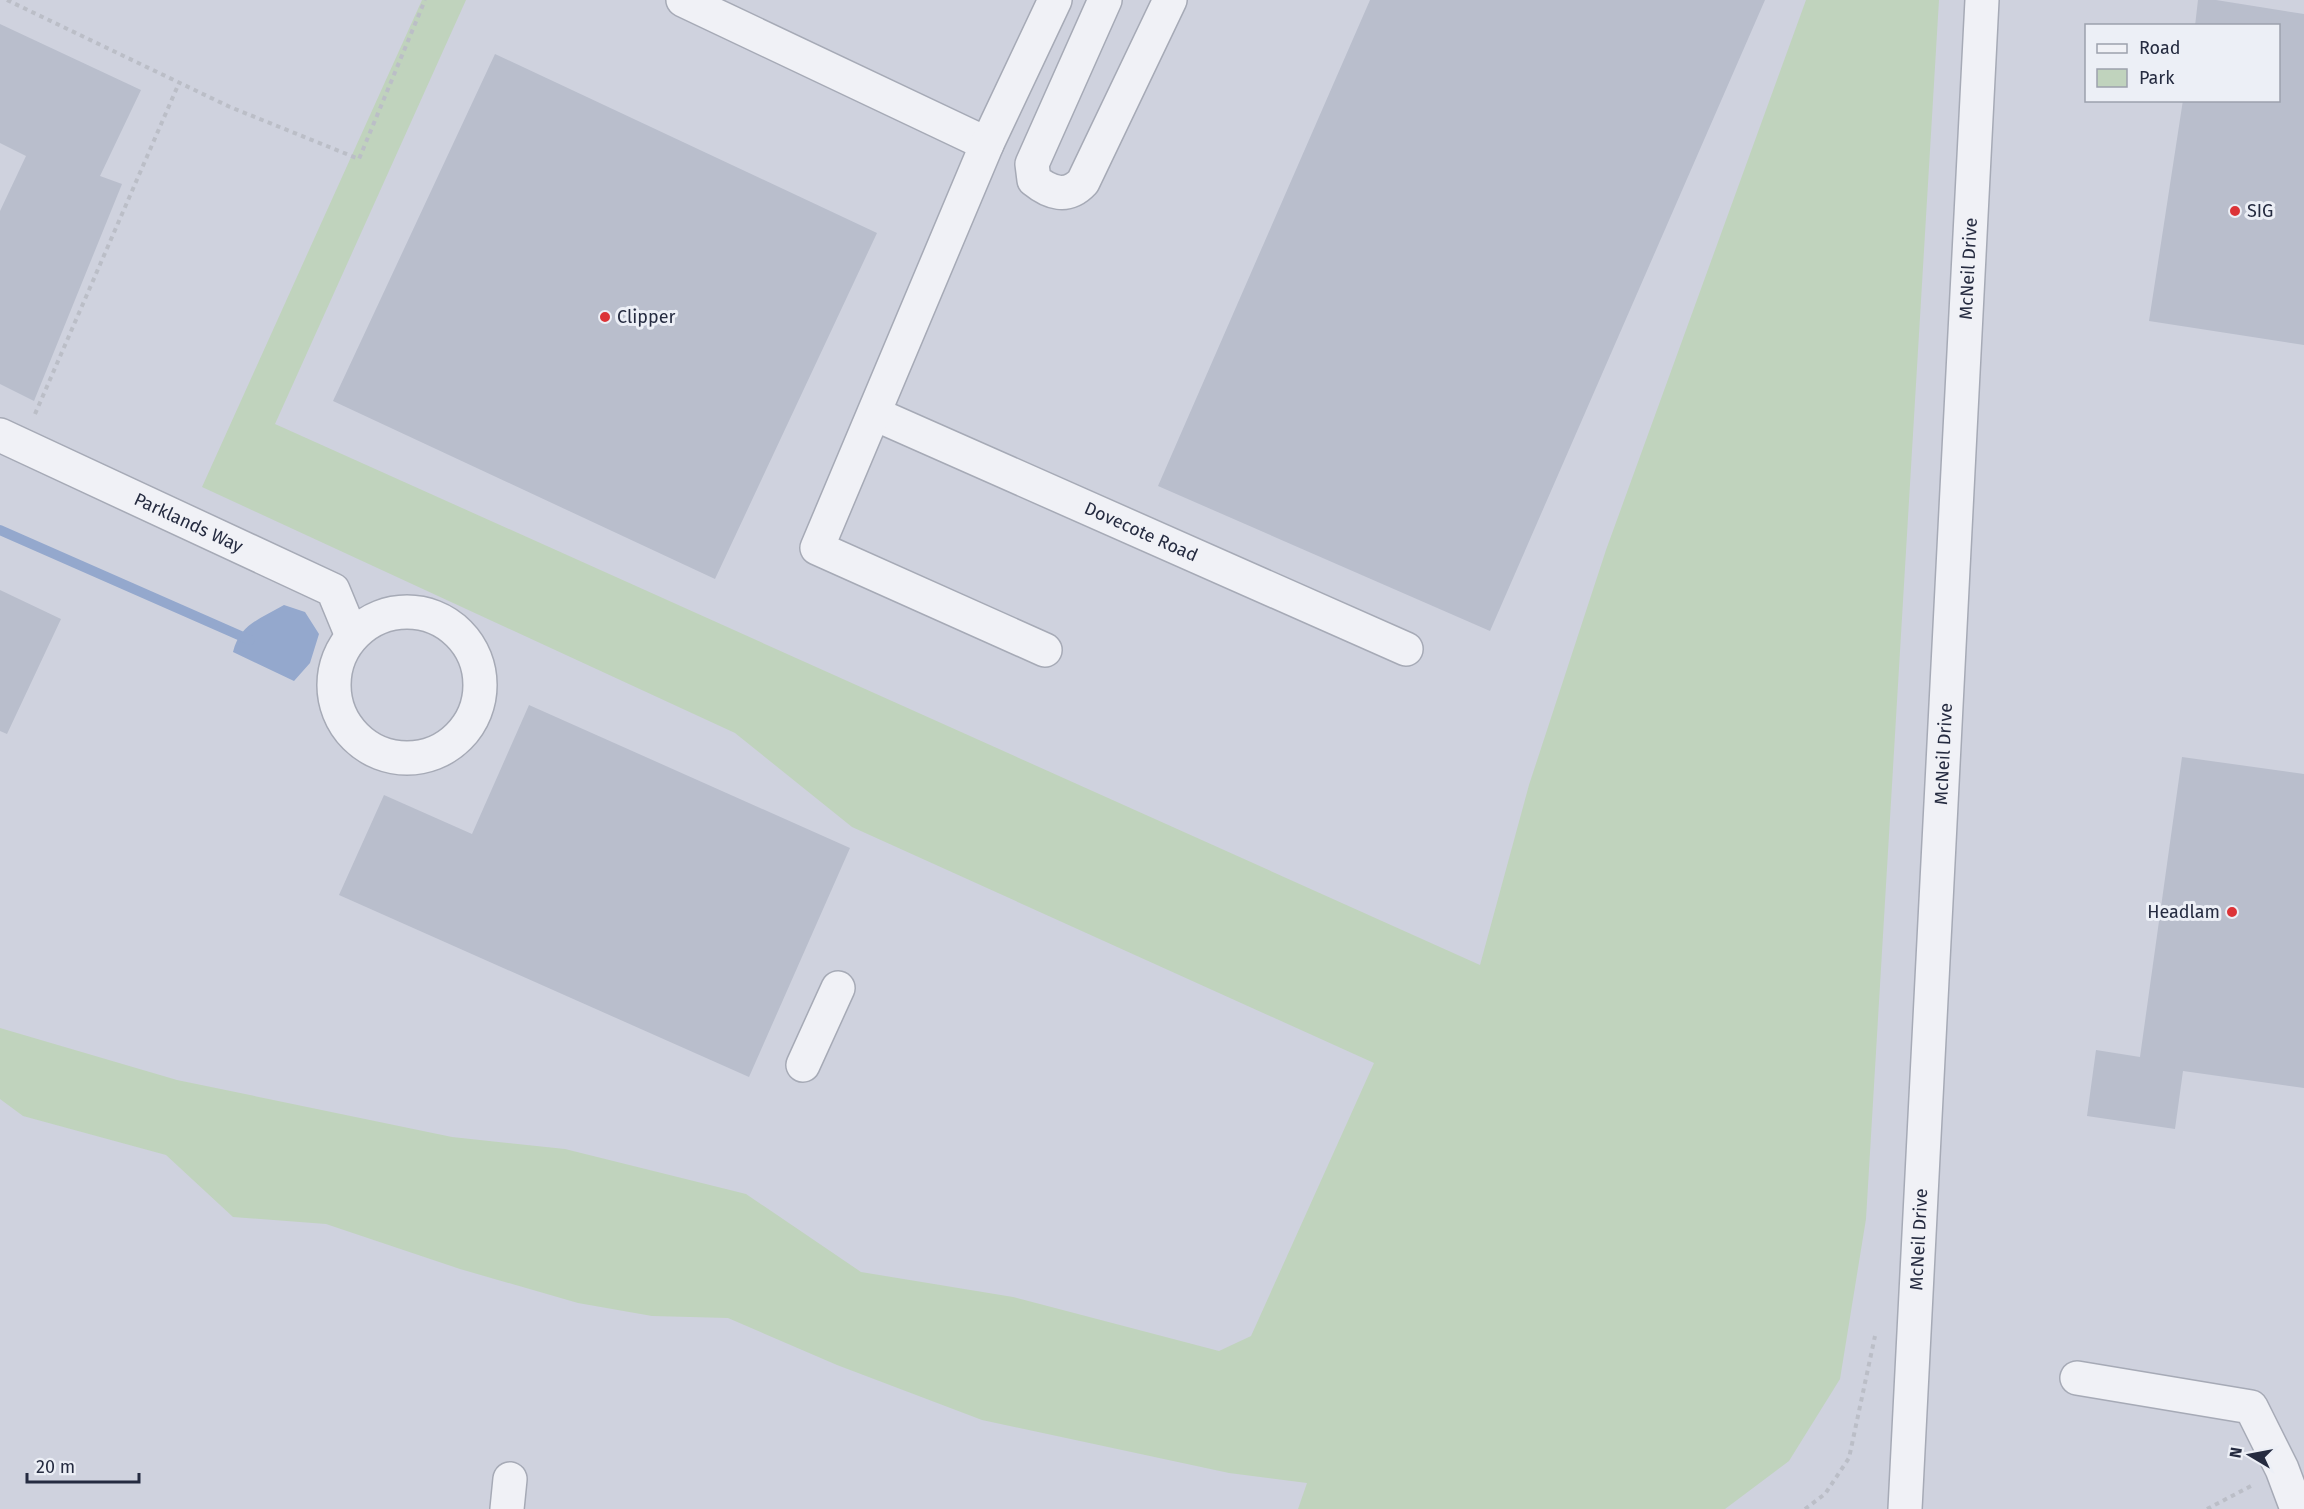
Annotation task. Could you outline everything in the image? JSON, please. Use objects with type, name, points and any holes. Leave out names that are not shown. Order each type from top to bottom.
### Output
[{"type":"street","points":[[684,0],[987,144]]},
{"type":"street","points":[[1045,650],[817,548],[987,144],[1055,0]]},
{"type":"street","points":[[1106,0],[1032,164],[1034,180],[1045,189],[1062,194],[1074,191],[1083,182],[1170,0]]},
{"type":"street","name":"McNeil Drive","points":[[1905,1509],[1982,0]]},
{"type":"street","name":"Dovecote Road","points":[[875,414],[1406,649]]},
{"type":"street","name":"Parklands Way","points":[[0,435],[333,590],[352,636]]},
{"type":"street","points":[[397,612],[434,616],[456,629],[472,649],[481,674],[480,700],[465,732],[445,749],[421,759],[392,758],[368,749],[349,732],[341,719],[333,695],[335,669],[352,636],[372,620],[397,612]]},
{"type":"street","points":[[803,1065],[838,988]]},
{"type":"street","points":[[2078,1378],[2251,1407],[2282,1470],[2297,1509]]},
{"type":"path","points":[[7,0],[230,107],[359,159],[425,0]]},
{"type":"path","points":[[41,398],[179,82]]},
{"type":"shaded area","points":[[0,0],[2304,0],[2304,1509],[0,1509]]},
{"type":"green space","points":[[422,0],[466,0],[275,424],[1480,965],[1529,785],[1606,550],[1806,0],[1939,0],[1866,1219],[1840,1379],[1789,1461],[1725,1509],[1298,1509],[1307,1483],[1229,1473],[982,1420],[837,1365],[728,1318],[652,1316],[578,1303],[460,1269],[326,1224],[233,1217],[166,1155],[23,1116],[0,1099],[0,1028],[177,1080],[452,1137],[565,1149],[746,1194],[861,1272],[1013,1297],[1219,1351],[1251,1336],[1374,1063],[852,827],[735,733],[202,487]]},
{"type":"water","points":[[284,605],[305,612],[319,634],[310,663],[294,681],[233,652],[241,635],[252,623]]},
{"type":"building","points":[[1370,0],[1765,0],[1490,631],[1158,486]]},
{"type":"building","name":"SIG","points":[[2198,0],[2216,0],[2304,14],[2304,345],[2149,321],[2183,102],[2280,102],[2280,24],[2195,24]]},
{"type":"building","points":[[0,24],[141,90],[100,176],[122,184],[34,401],[0,384],[0,211],[26,156],[0,143]]},
{"type":"building","name":"Clipper","points":[[495,54],[877,233],[715,579],[333,401]]},
{"type":"building","points":[[0,590],[61,619],[7,734],[0,731]]},
{"type":"building","points":[[529,705],[850,848],[749,1077],[339,895],[384,795],[472,834]]},
{"type":"building","name":"Headlam","points":[[2182,757],[2304,774],[2304,1088],[2183,1071],[2175,1129],[2087,1116],[2096,1050],[2140,1057]]},
{"type":"waterway","points":[[0,530],[250,640]]},
{"type":"place","name":"SIG","points":[[2235,211]]},
{"type":"place","name":"Clipper","points":[[605,317]]},
{"type":"place","name":"Headlam","points":[[2232,912]]}]
